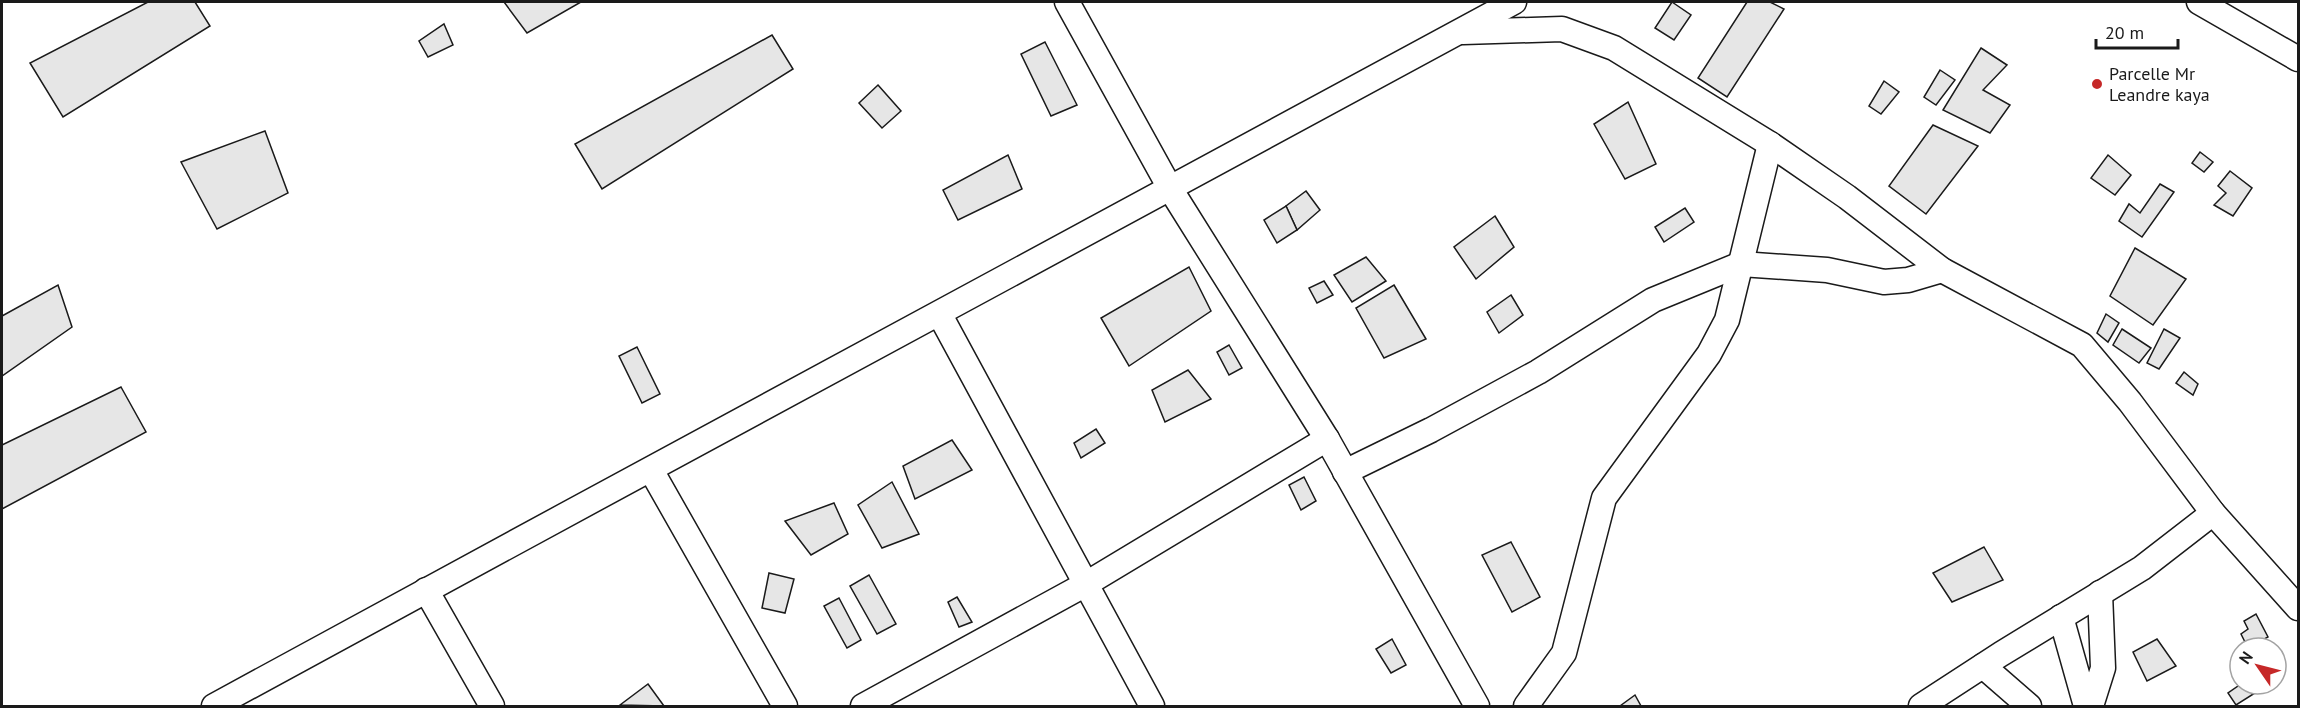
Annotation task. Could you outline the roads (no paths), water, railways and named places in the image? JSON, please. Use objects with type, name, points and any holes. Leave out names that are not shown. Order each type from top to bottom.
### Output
[{"type":"street","points":[[1067,2],[1171,190],[1327,439],[1477,706]]},
{"type":"street","points":[[214,706],[1171,190],[1514,2]]},
{"type":"street","points":[[2199,2],[2298,59]]},
{"type":"street","points":[[1459,32],[1562,29],[1614,48],[1770,144],[1847,197],[1942,270],[2082,345],[2130,402],[2213,513],[2298,608]]},
{"type":"street","points":[[1526,706],[1564,652],[1604,498],[1709,354],[1727,320],[1770,144]]},
{"type":"street","points":[[1346,472],[1431,430],[1538,372],[1653,300],[1741,264],[1827,270],[1884,282],[1908,280],[1942,270]]},
{"type":"street","points":[[940,315],[1152,706]]},
{"type":"street","points":[[863,706],[1086,584],[1327,439]]},
{"type":"street","points":[[651,470],[785,706]]},
{"type":"street","points":[[1921,706],[2142,568],[2213,513]]},
{"type":"street","points":[[426,590],[492,706]]},
{"type":"street","points":[[2091,706],[2103,668],[2100,593]]},
{"type":"street","points":[[2061,618],[2086,706]]},
{"type":"street","points":[[1983,666],[2029,706]]},
{"type":"place","name":"Parcelle Mr Leandre kaya","points":[[2097,84]]}]
